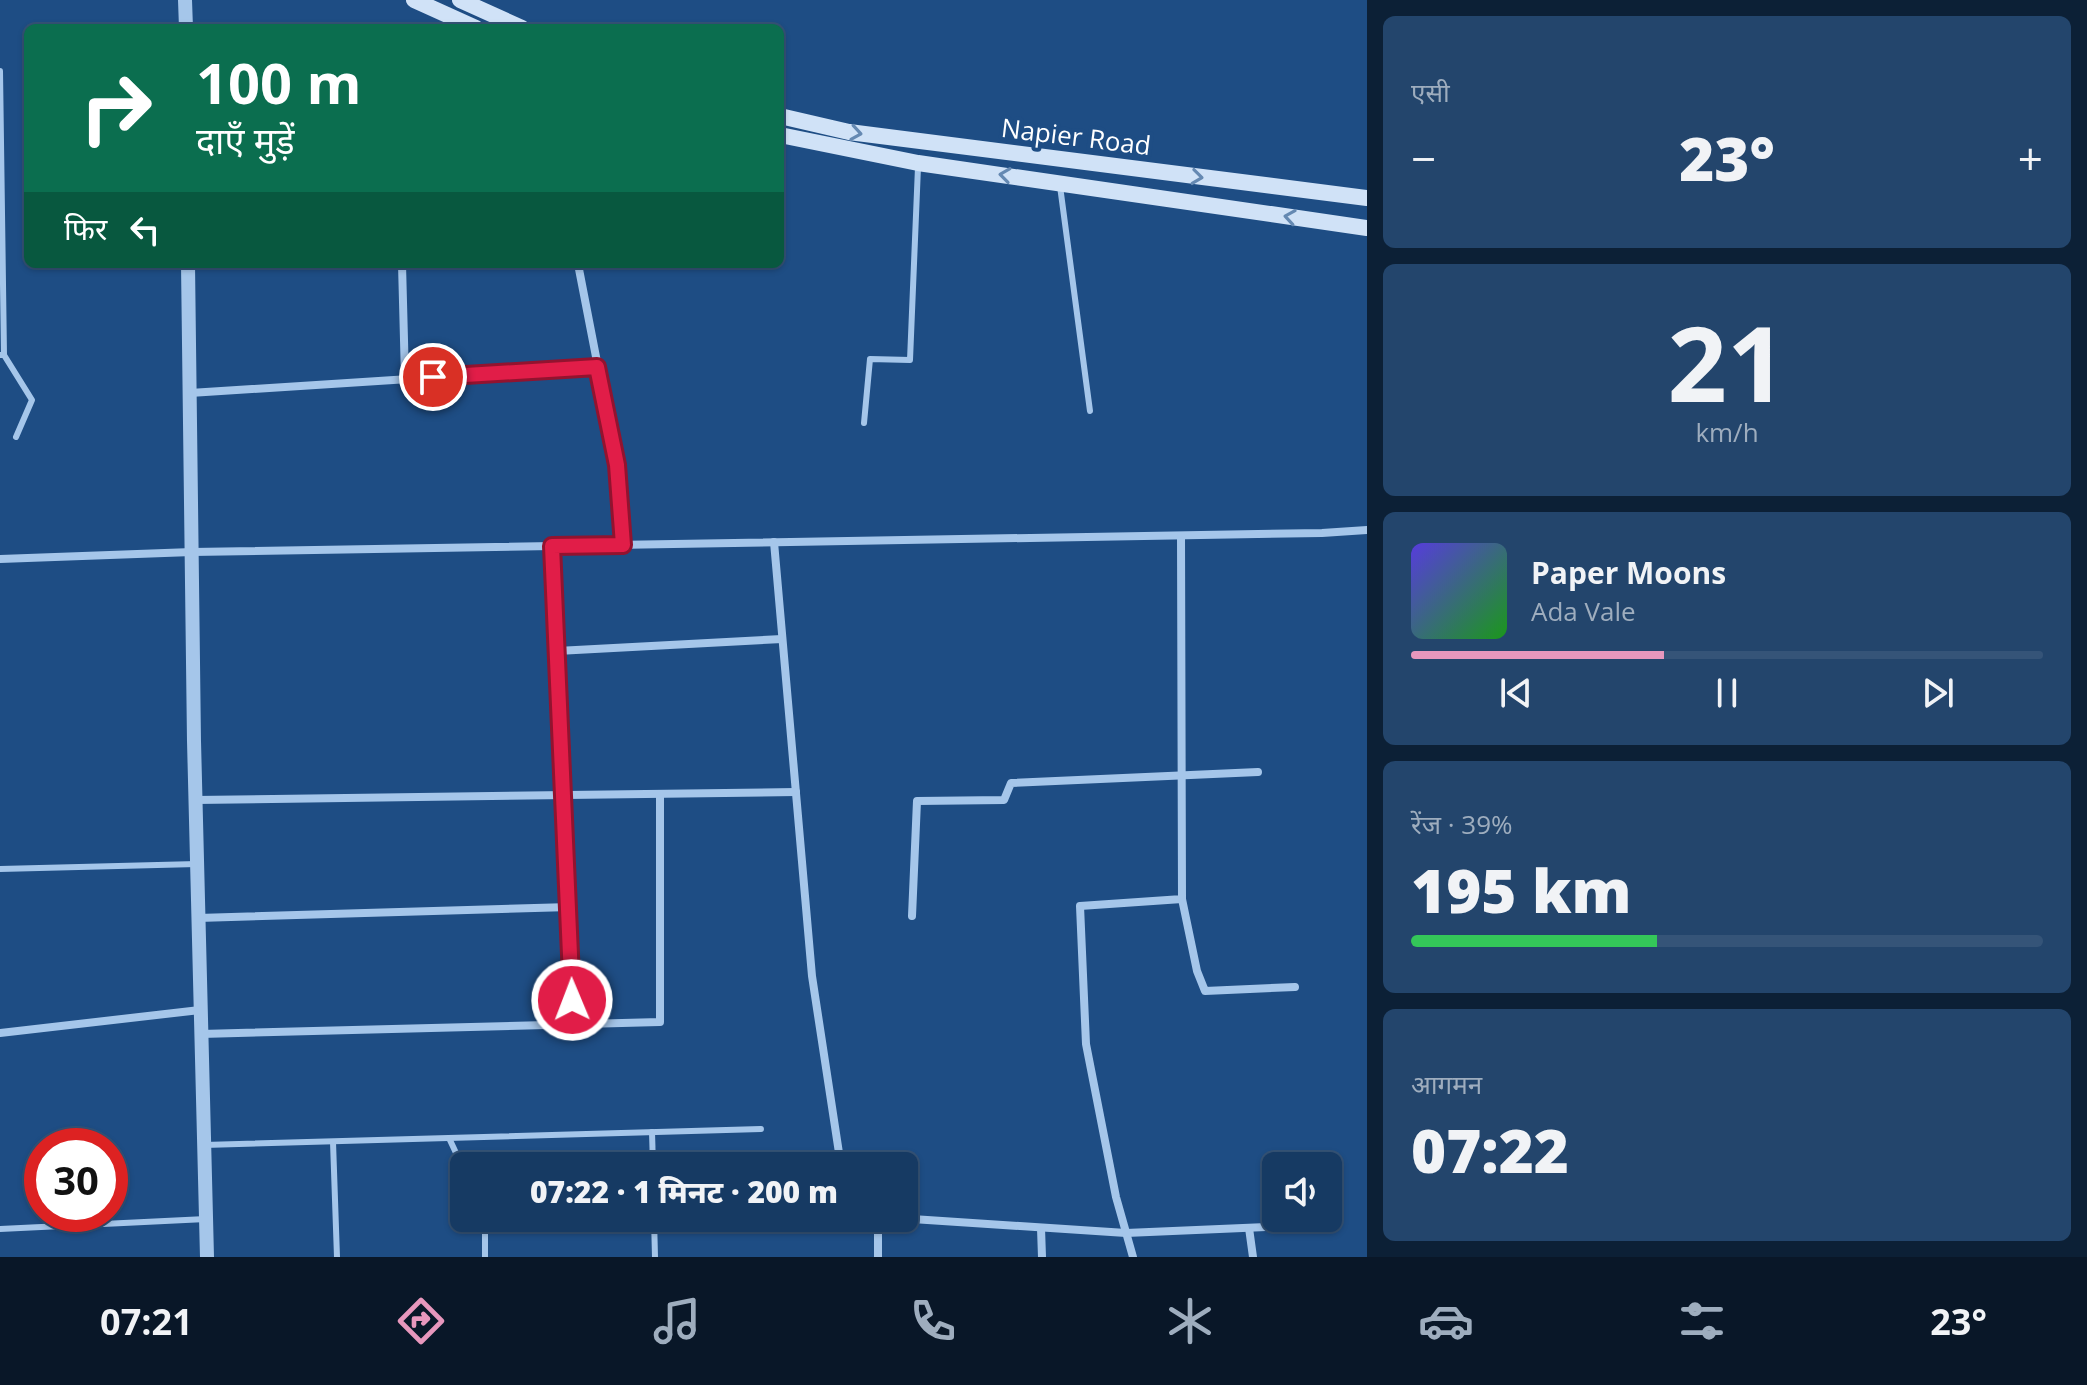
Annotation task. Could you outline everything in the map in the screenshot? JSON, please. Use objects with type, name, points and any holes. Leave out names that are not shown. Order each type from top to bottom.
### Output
[{"type":"main road","points":[[414,0],[467,24]]},
{"type":"main road","points":[[460,0],[513,24]]},
{"type":"main road","name":"Napier Road","points":[[784,117],[849,132],[1367,198]]},
{"type":"main road","points":[[784,136],[918,163],[1367,228]]},
{"type":"street","points":[[185,0],[186,24]]},
{"type":"street","points":[[188,268],[195,800],[207,1257]]},
{"type":"street","points":[[402,268],[405,378]]},
{"type":"street","points":[[579,268],[617,465],[623,545]]},
{"type":"street","points":[[190,393],[597,367]]},
{"type":"street","points":[[0,559],[192,552],[1181,536],[1367,530]]},
{"type":"street","points":[[1181,536],[1182,899],[1197,971],[1205,991],[1295,987]]},
{"type":"street","points":[[774,542],[812,976],[839,1152]]},
{"type":"street","points":[[552,546],[570,907],[572,1024]]},
{"type":"street","points":[[557,651],[782,639]]},
{"type":"street","points":[[912,916],[917,801],[1004,800],[1011,783],[1258,772]]},
{"type":"street","points":[[195,800],[796,792]]},
{"type":"street","points":[[201,1034],[660,1022],[660,794]]},
{"type":"street","points":[[1133,1257],[1086,1044],[1080,906],[1182,899]]},
{"type":"street","points":[[198,918],[570,907]]},
{"type":"street","points":[[0,1033],[200,1010]]},
{"type":"street","points":[[918,1219],[1126,1233],[1262,1227]]},
{"type":"street","points":[[1041,1228],[1042,1257]]},
{"type":"street","points":[[1249,1228],[1253,1257]]},
{"type":"street","points":[[878,1232],[878,1257]]},
{"type":"lane","points":[[0,71],[3,71],[2,355],[32,400],[16,437]]},
{"type":"lane","points":[[864,423],[870,359],[910,360],[918,163]]},
{"type":"lane","points":[[1060,182],[1090,411]]},
{"type":"lane","points":[[0,869],[197,864]]},
{"type":"lane","points":[[204,1145],[761,1129]]},
{"type":"lane","points":[[652,1132],[653,1152]]},
{"type":"lane","points":[[449,1138],[456,1152]]},
{"type":"lane","points":[[333,1142],[337,1257]]},
{"type":"lane","points":[[0,1229],[206,1219]]},
{"type":"lane","points":[[485,1232],[485,1257]]},
{"type":"lane","points":[[654,1232],[655,1257]]},
{"type":"route","points":[[433,377],[597,367],[617,465],[623,545],[552,546],[572,1000]]}]
